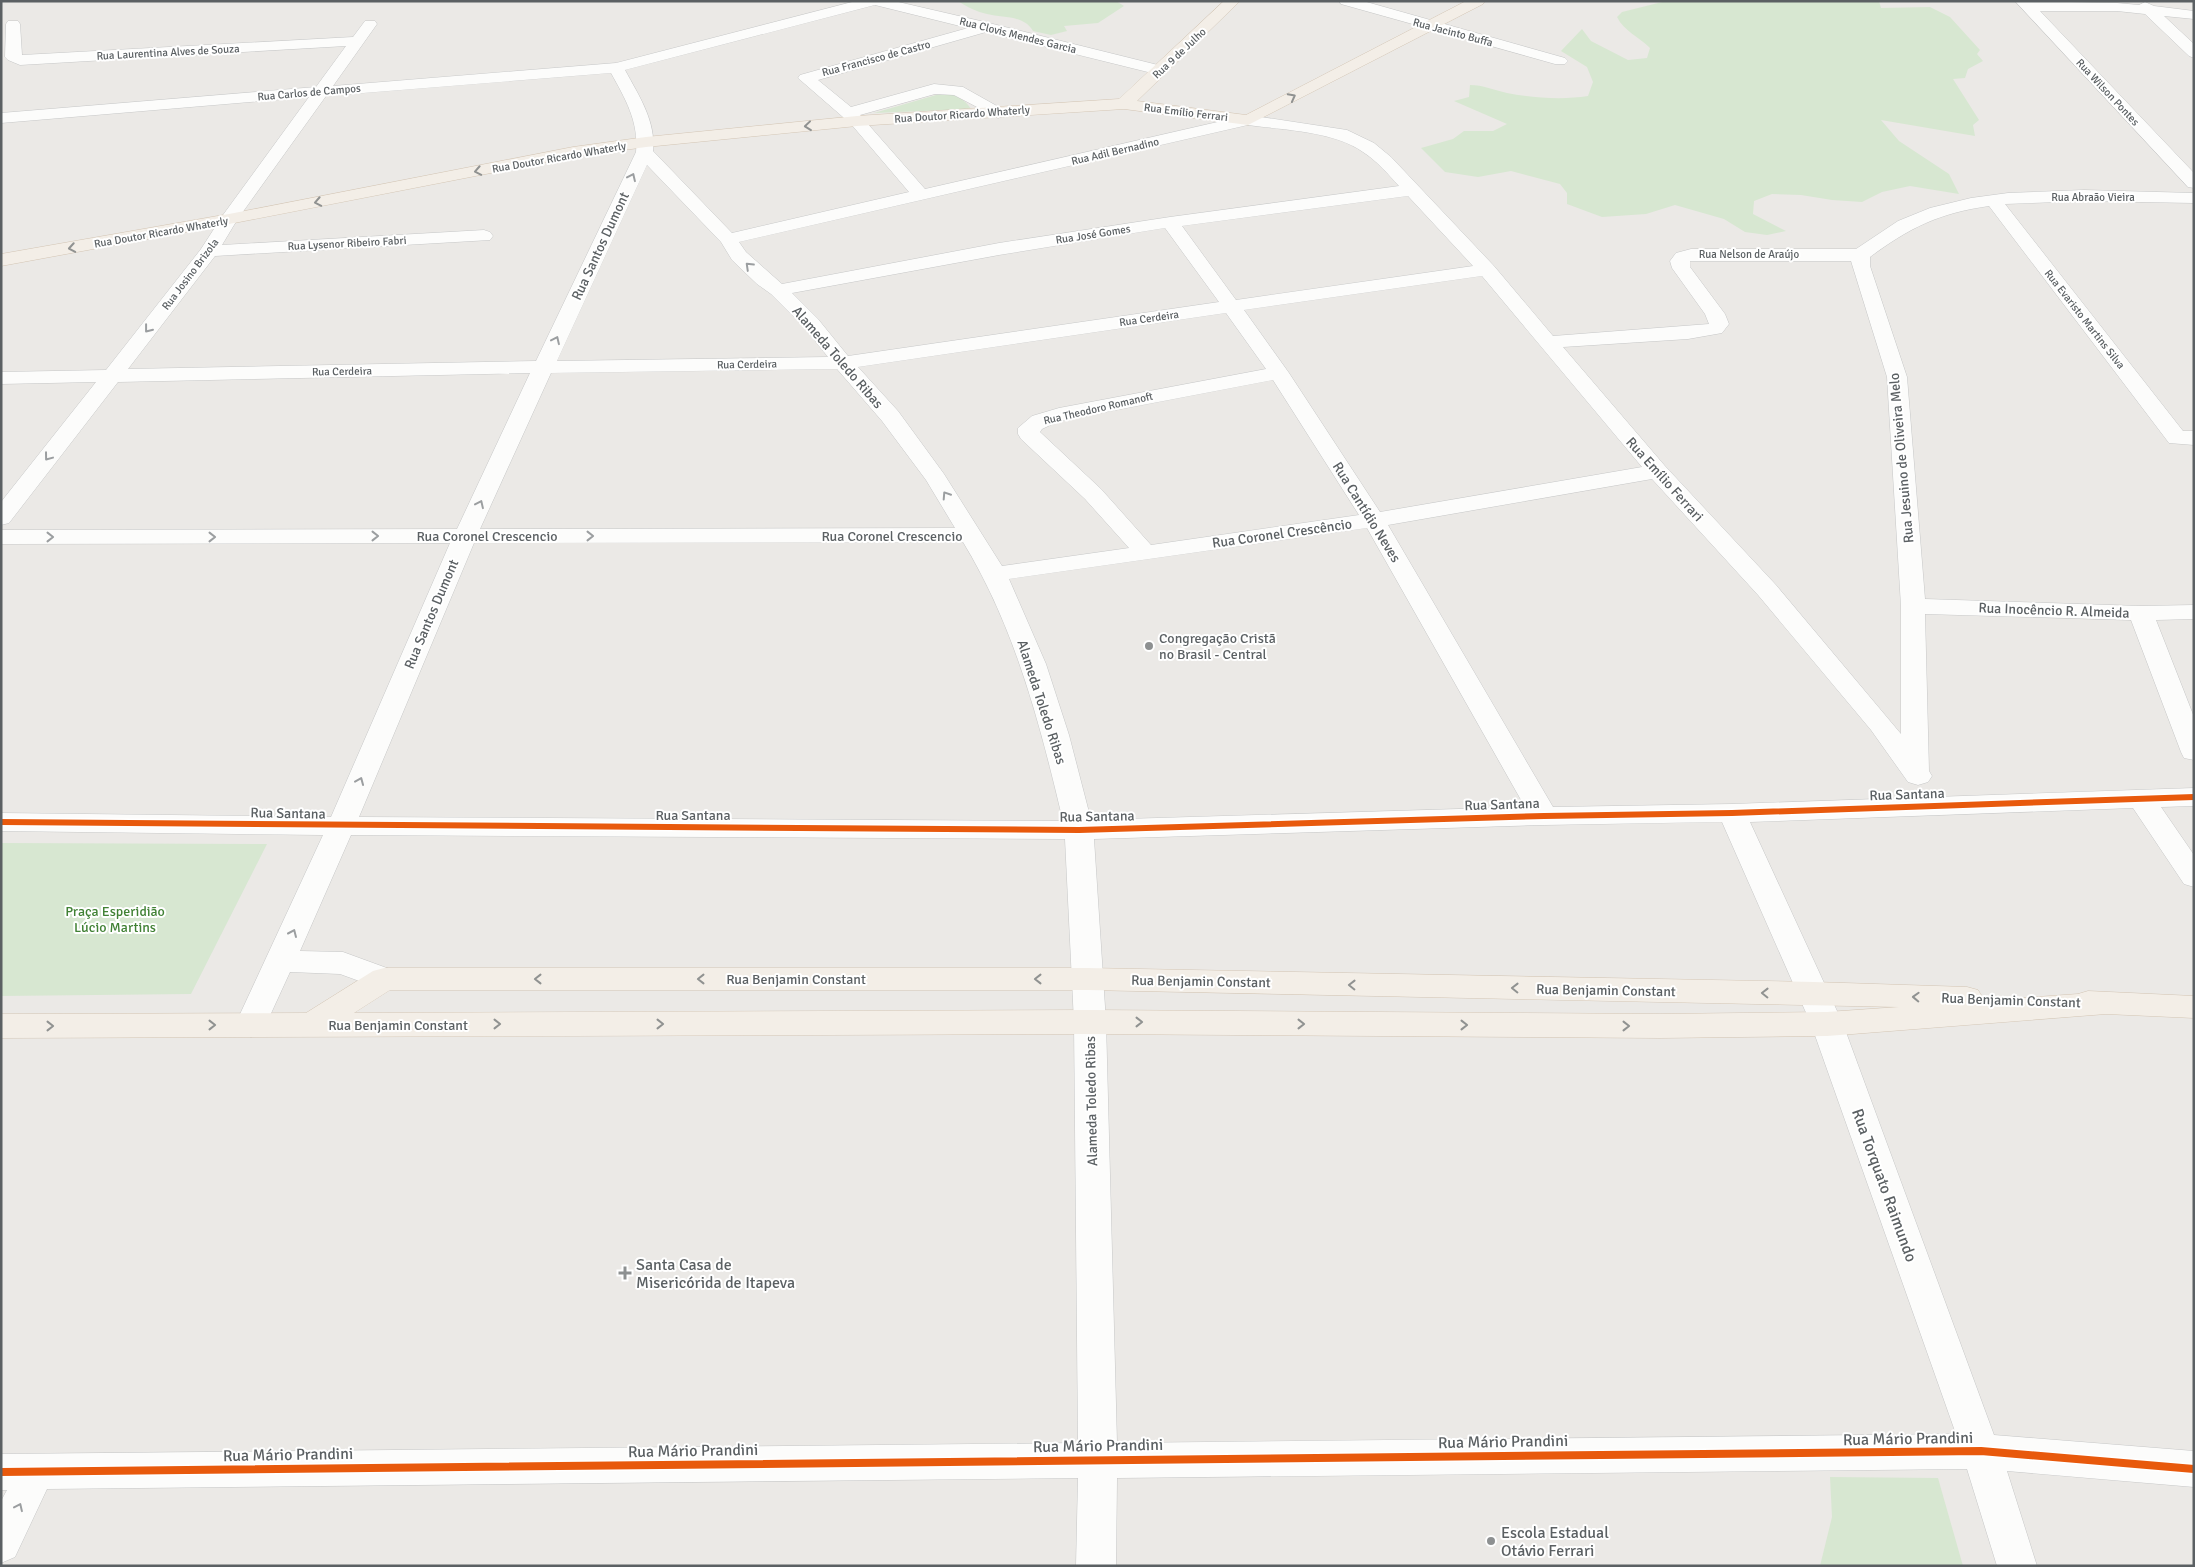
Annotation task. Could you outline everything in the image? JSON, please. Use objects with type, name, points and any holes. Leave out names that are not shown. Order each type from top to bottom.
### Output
[{"type":"main road","name":"Rua 9 de Julho","points":[[1124,104],[1233,1]]},
{"type":"main road","name":"Rua Adil Bernadino","points":[[1248,120],[1428,25],[1478,1]]},
{"type":"main road","name":"Rua Emílio Ferrari","points":[[1124,104],[1248,120]]},
{"type":"main road","name":"Rua Doutor Ricardo Whaterly","points":[[1,260],[229,219],[573,152],[645,147],[852,117],[998,113],[1124,104]]},
{"type":"main road","name":"Rua Benjamin Constant","points":[[312,1025],[384,979],[1087,979],[1814,993],[2194,1007]]},
{"type":"main road","name":"Rua Benjamin Constant","points":[[1,1026],[1090,1022],[1660,1026],[1827,1024],[2105,1003]]},
{"type":"street","name":"Rua Clovis Mendes Garcia","points":[[874,1],[1160,70]]},
{"type":"street","name":"Rua Carlos de Campos","points":[[1,118],[568,70],[616,68],[874,1]]},
{"type":"street","name":"Rua Jacinto Buffa","points":[[1346,1],[1560,60]]},
{"type":"street","points":[[2024,4],[2146,6],[2194,15]]},
{"type":"street","name":"Rua Wilson Pontes","points":[[2024,4],[2194,183]]},
{"type":"street","points":[[2146,6],[2194,53]]},
{"type":"street","name":"Rua Laurentina Alves de Souza","points":[[12,24],[13,57],[20,60],[356,41]]},
{"type":"street","name":"Rua Josino Brizola","points":[[1,518],[209,251],[229,219],[370,24]]},
{"type":"street","name":"Rua Francisco de Castro","points":[[922,195],[852,117],[806,78],[988,28]]},
{"type":"street","name":"Alameda Toledo Ribas","points":[[616,68],[639,114],[645,147],[728,239],[739,256],[764,280],[778,290],[811,323],[843,363],[890,416],[936,479],[995,574],[1033,664],[1056,735],[1079,830],[1090,1022],[1098,1459],[1096,1566]]},
{"type":"street","points":[[852,117],[934,89],[957,90],[998,113]]},
{"type":"street","name":"Rua Emílio Ferrari","points":[[1248,120],[1341,134],[1354,139],[1385,160],[1487,270],[1657,471],[1767,590],[1880,724],[1915,771]]},
{"type":"street","name":"Rua Adil Bernadino","points":[[728,239],[1248,120]]},
{"type":"street","name":"Rua Santos Dumont","points":[[251,1025],[340,826],[465,536],[645,147]]},
{"type":"street","name":"Rua José Gomes","points":[[778,290],[999,249],[1170,222],[1411,190]]},
{"type":"street","name":"Rua Abraão Vieira","points":[[1993,200],[2058,196],[2194,198]]},
{"type":"street","points":[[1860,255],[1904,225],[1934,213],[1981,201],[1993,200]]},
{"type":"street","name":"Rua Evaristo Martins Silva","points":[[1993,200],[2186,438]]},
{"type":"street","name":"Rua Cantídio Neves","points":[[1170,222],[1279,373],[1374,520],[1544,816]]},
{"type":"street","name":"Rua Lysenor Ribeiro Fabri","points":[[209,251],[484,236]]},
{"type":"street","name":"Rua Nelson de Araújo","points":[[1546,342],[1688,333],[1715,328],[1719,324],[1715,314],[1681,268],[1679,261],[1683,257],[1691,255],[1860,255]]},
{"type":"street","name":"Rua Jesuino de Oliveira Melo","points":[[1860,255],[1861,266],[1897,377],[1913,606],[1915,771]]},
{"type":"street","name":"Rua Cerdeira","points":[[1,378],[843,363],[1487,270]]},
{"type":"street","name":"Rua Theodoro Romanoft","points":[[1145,552],[1093,494],[1038,444],[1029,434],[1029,428],[1034,423],[1047,418],[1078,411],[1279,373]]},
{"type":"street","name":"Rua Coronel Crescêncio","points":[[995,574],[1374,520],[1657,471]]},
{"type":"street","name":"Rua Coronel Crescencio","points":[[1,537],[972,535]]},
{"type":"street","name":"Rua Inocêncio R. Almeida","points":[[1913,606],[2194,612]]},
{"type":"street","points":[[2141,612],[2194,752]]},
{"type":"street","points":[[1915,771],[1936,805]]},
{"type":"street","name":"Rua Santana","points":[[1,822],[1079,830],[1544,816],[1732,813],[2194,797]]},
{"type":"street","points":[[2141,798],[2194,877]]},
{"type":"street","name":"Rua Torquato Raimundo","points":[[1732,813],[1827,1024],[1981,1451],[2018,1566]]},
{"type":"street","points":[[280,961],[343,963],[384,979]]},
{"type":"street","name":"Rua Mário Prandini","points":[[19,1471],[1981,1451],[2194,1469]]},
{"type":"street","points":[[1,1544],[19,1471]]},
{"type":"green space","points":[[958,1],[1116,1],[1124,6],[1098,23],[1064,26],[1067,31],[1051,35],[1033,31],[1024,22],[1019,20],[980,12]]},
{"type":"green space","points":[[1666,1],[1879,1],[1881,8],[1930,7],[1950,17],[1980,50],[1977,54],[1983,61],[1968,69],[1965,78],[1953,79],[1979,120],[1973,125],[1975,136],[1881,120],[1899,141],[1949,174],[1959,194],[1910,186],[1882,192],[1862,202],[1801,195],[1772,194],[1754,201],[1753,214],[1786,231],[1767,235],[1745,232],[1724,219],[1675,205],[1646,214],[1602,217],[1567,204],[1567,193],[1560,184],[1511,171],[1478,177],[1445,172],[1421,148],[1453,139],[1464,131],[1493,131],[1507,124],[1454,101],[1469,97],[1470,85],[1537,97],[1568,98],[1588,96],[1593,82],[1587,67],[1561,51],[1582,29],[1591,41],[1628,60],[1647,58],[1650,48],[1628,30],[1617,17],[1622,12]]},
{"type":"green space","points":[[943,93],[966,102],[971,109],[874,113]]},
{"type":"green space","name":"Praça Esperidião Lúcio Martins","points":[[1,843],[267,844],[191,994],[1,996]]},
{"type":"green space","points":[[1830,1477],[1938,1478],[1963,1566],[1820,1566],[1832,1517]]},
{"type":"cycle path","points":[[1,822],[1079,830],[1544,816],[1732,813],[2194,797]]},
{"type":"cycle path","points":[[1,1472],[1981,1451],[2194,1469]]},
{"type":"place","name":"Congregação Cristã no Brasil - Central","points":[[1149,646]]},
{"type":"place","name":"Santa Casa de Misericórida de Itapeva","points":[[625,1273]]},
{"type":"place","name":"Escola Estadual Otávio Ferrari","points":[[1491,1541]]}]
